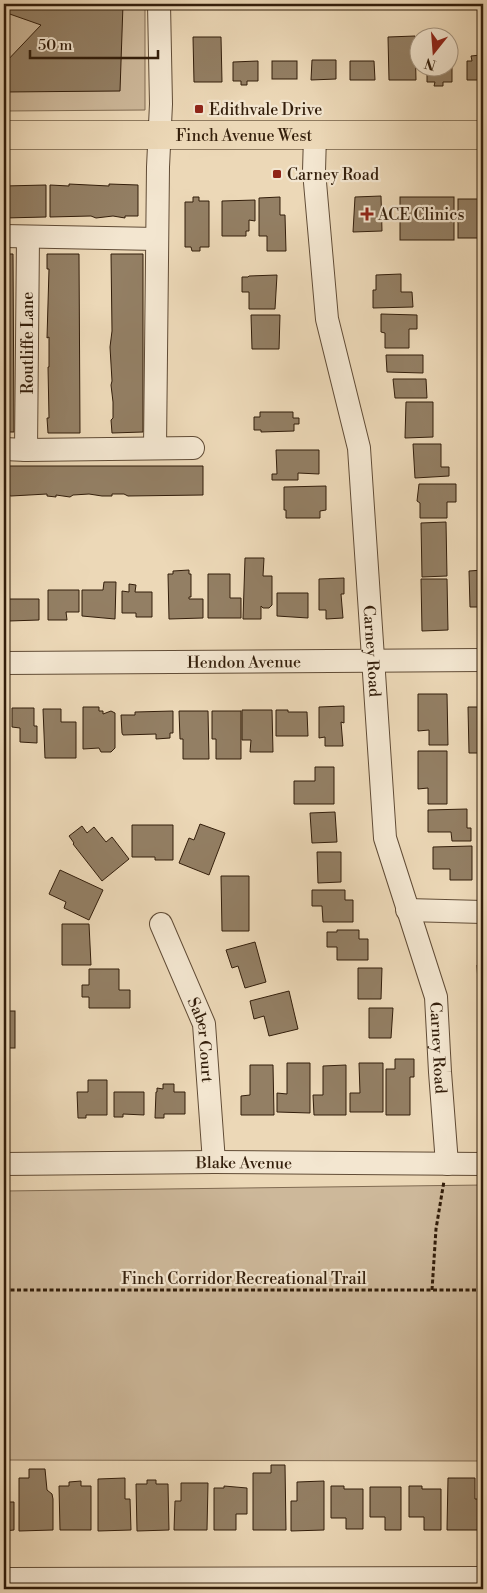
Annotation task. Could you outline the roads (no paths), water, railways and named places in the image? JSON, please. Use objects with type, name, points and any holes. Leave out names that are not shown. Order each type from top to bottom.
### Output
[{"type":"main road","name":"Finch Avenue West","points":[[4,136],[483,135]]},
{"type":"street","points":[[155,448],[156,239],[161,104],[159,4]]},
{"type":"street","name":"Carney Road","points":[[316,135],[314,170],[327,319],[359,448],[386,838],[407,910],[436,997],[446,1170]]},
{"type":"street","points":[[4,236],[156,239]]},
{"type":"street","name":"Routliffe Lane","points":[[26,450],[28,237]]},
{"type":"street","points":[[4,449],[193,448]]},
{"type":"street","name":"Hendon Avenue","points":[[4,663],[483,660]]},
{"type":"street","points":[[407,910],[483,912]]},
{"type":"street","name":"Saber Court","points":[[161,924],[204,1024],[214,1162]]},
{"type":"street","name":"Blake Avenue","points":[[4,1164],[214,1162],[446,1170],[483,1164]]},
{"type":"street","points":[[4,1579],[483,1578]]},
{"type":"place","name":"Edithvale Drive","points":[[199,109]]},
{"type":"place","name":"Carney Road","points":[[277,174]]},
{"type":"place","name":"ACE Clinics","points":[[367,214]]}]
